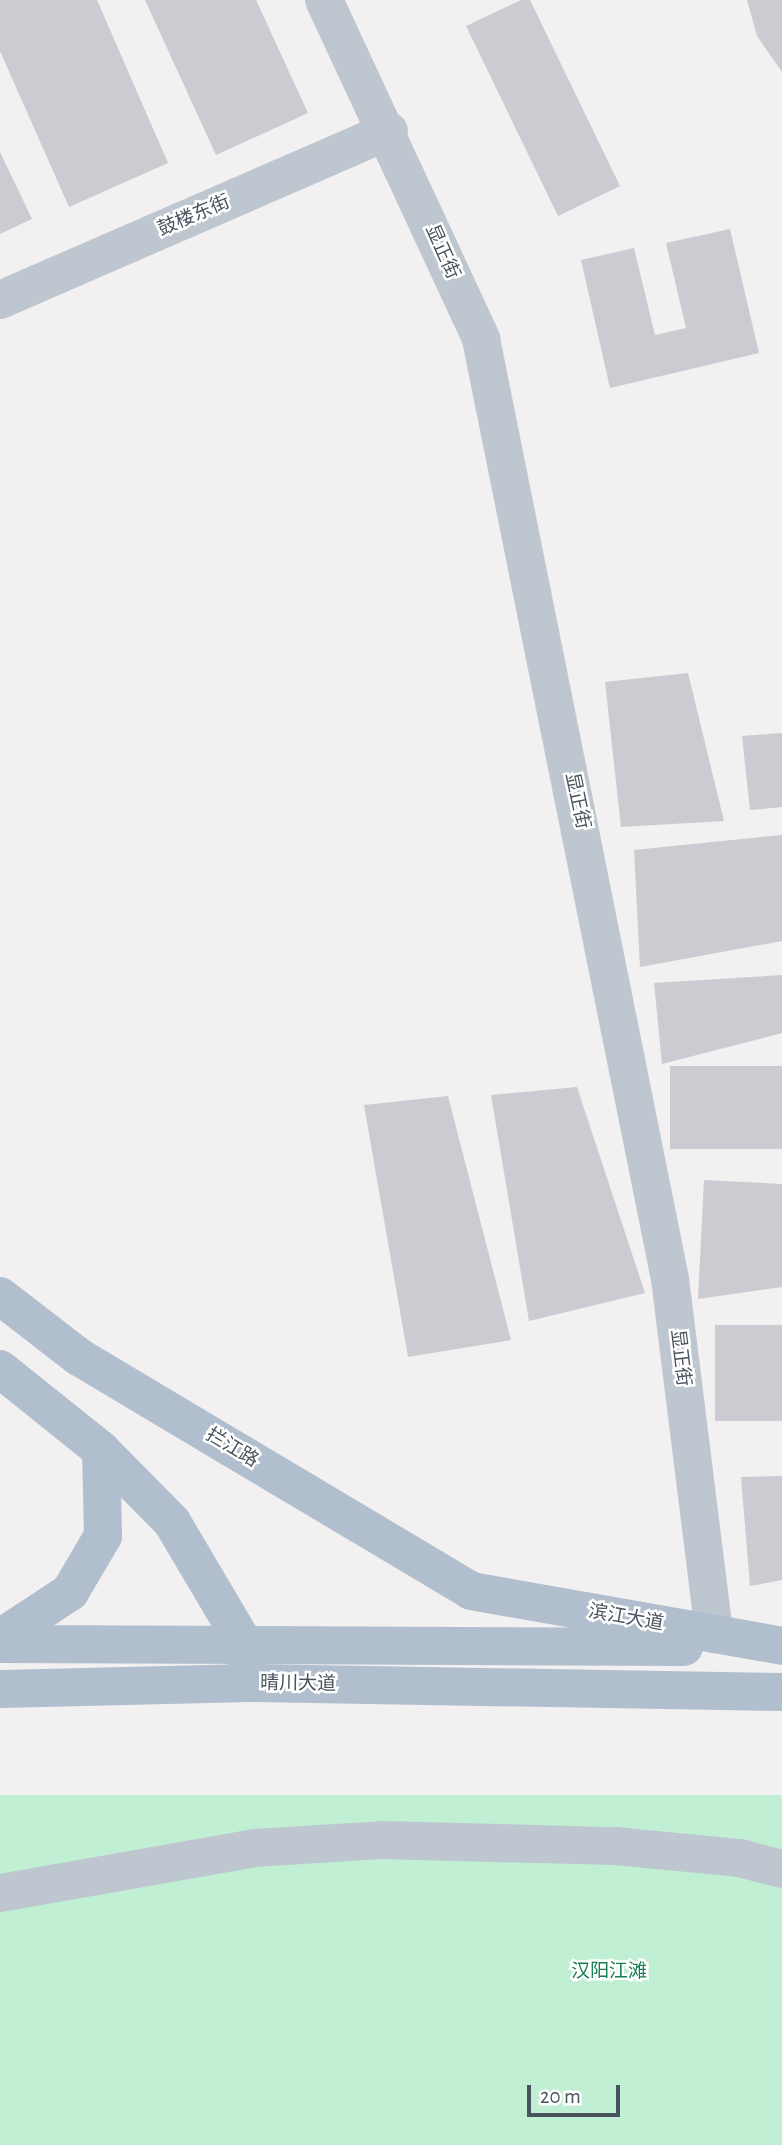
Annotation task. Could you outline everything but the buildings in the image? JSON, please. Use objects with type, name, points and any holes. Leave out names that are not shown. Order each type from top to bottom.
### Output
[{"type":"main road","name":"拦江路","points":[[0,1296],[79,1357],[471,1591]]},
{"type":"main road","points":[[0,1369],[101,1450],[172,1522],[243,1642],[250,1683]]},
{"type":"main road","points":[[0,1638],[70,1592],[103,1536],[101,1450]]},
{"type":"main road","name":"滨江大道","points":[[471,1591],[782,1647]]},
{"type":"main road","points":[[0,1644],[243,1642],[782,1647]]},
{"type":"main road","name":"晴川大道","points":[[0,1689],[250,1683],[782,1692]]},
{"type":"street","name":"显正街","points":[[324,0],[389,131],[481,339],[670,1279],[714,1634]]},
{"type":"street","name":"鼓楼东街","points":[[0,300],[389,131]]},
{"type":"street","points":[[0,1893],[255,1848],[381,1840],[615,1846],[740,1858],[782,1870]]},
{"type":"green space","name":"汉阳江滩","points":[[0,1795],[782,1795],[782,2145],[0,2145]]}]
